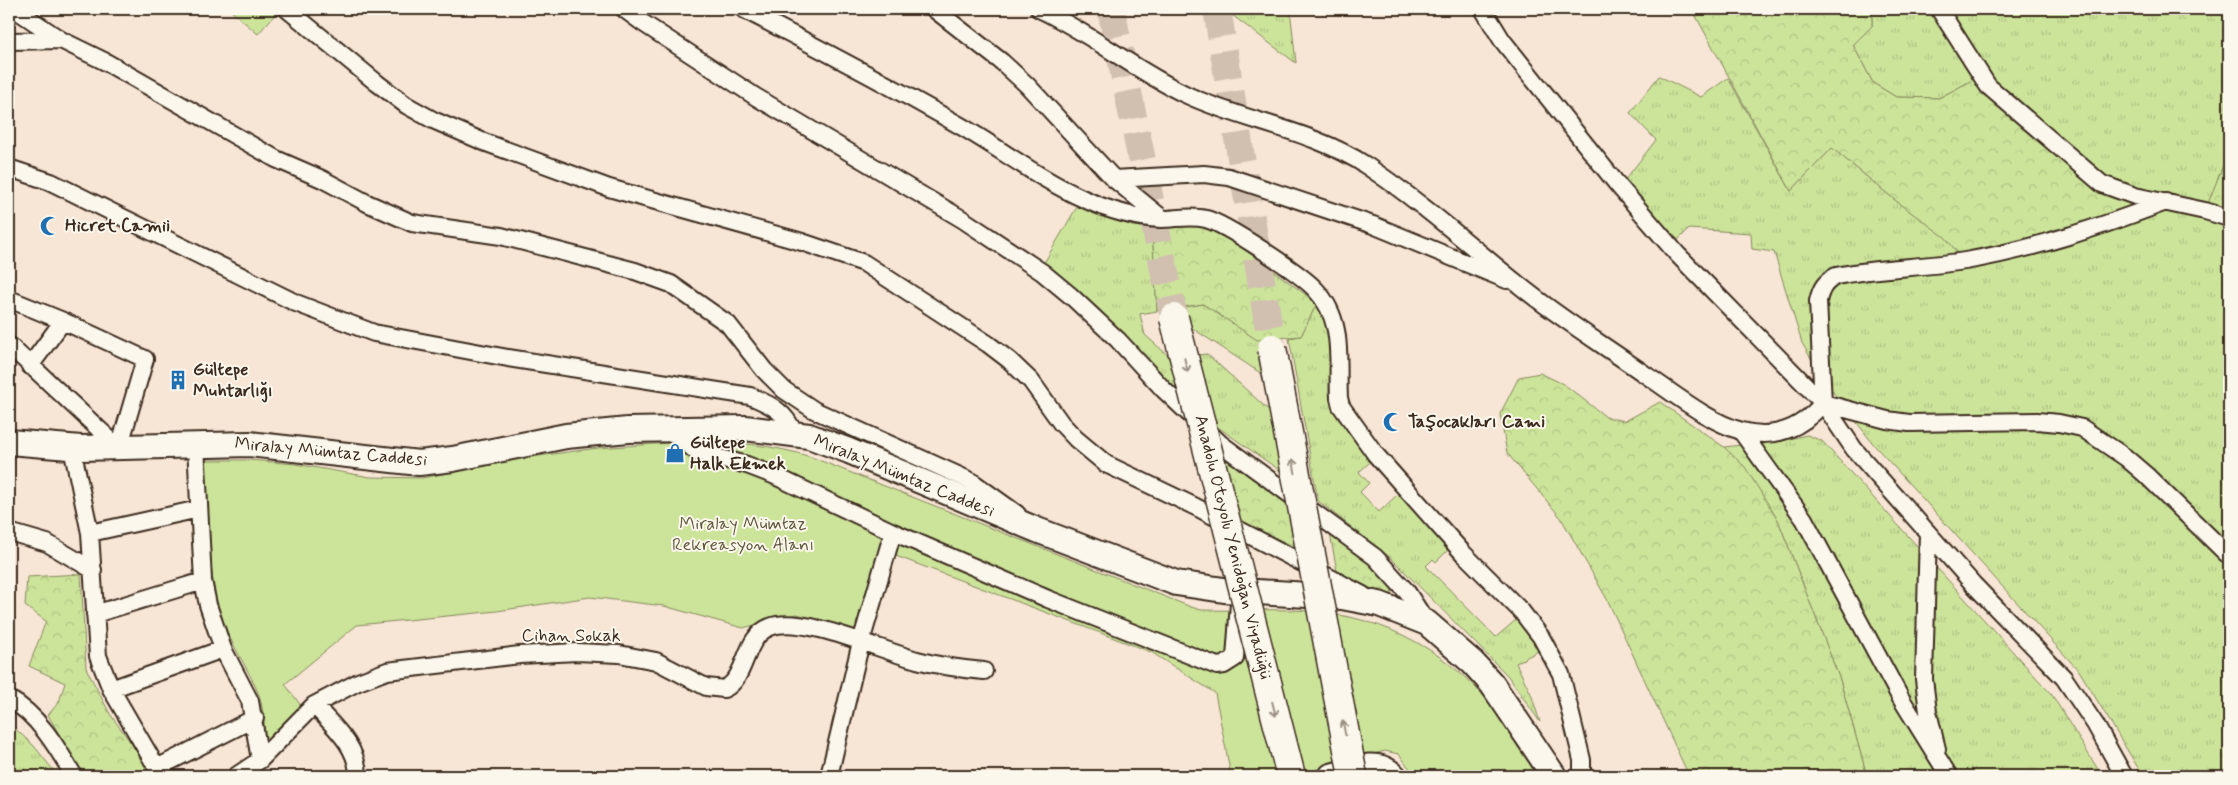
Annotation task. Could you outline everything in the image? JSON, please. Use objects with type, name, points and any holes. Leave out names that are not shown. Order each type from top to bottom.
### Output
[{"type":"highway","name":"Anadolu Otoyolu Yenidoğan Viyadüğü","points":[[1174,318],[1291,776]]},
{"type":"highway","points":[[1272,348],[1353,776]]},
{"type":"main road","name":"Miralay Mümtaz Caddesi","points":[[9,442],[72,448],[278,445],[362,458],[418,463],[453,459],[566,436],[628,430],[745,428],[794,433],[849,451],[1037,530],[1176,583],[1240,591],[1342,597],[1379,604],[1427,623],[1473,663],[1492,684],[1554,776]]},
{"type":"main road","points":[[1332,776],[1367,766],[1385,768],[1394,776]]},
{"type":"street","points":[[15,9],[61,40],[104,61],[276,159],[412,223],[501,236],[635,271],[671,284],[728,324],[764,370],[797,400],[814,410],[971,481],[1037,530]]},
{"type":"street","points":[[287,9],[376,83],[406,105],[433,120],[493,145],[609,188],[802,242],[864,263],[983,340],[1009,360],[1031,381],[1061,423],[1076,439],[1106,464],[1196,507],[1379,604]]},
{"type":"street","points":[[624,9],[642,23],[756,97],[962,219],[1042,272],[1118,340],[1164,390],[1221,444],[1375,557],[1407,592],[1427,623]]},
{"type":"street","points":[[743,9],[856,67],[952,121],[1062,189],[1128,215],[1163,219],[1191,216],[1219,224],[1314,288],[1327,303],[1335,320],[1339,343],[1338,380],[1341,406],[1376,455],[1463,553],[1522,612],[1541,637],[1562,674],[1582,760],[1582,776]]},
{"type":"street","points":[[934,9],[1002,62],[1027,85],[1114,179],[1163,219]]},
{"type":"street","points":[[1039,9],[1186,95],[1331,146],[1363,163],[1458,233],[1520,286],[1688,404],[1741,431],[1760,434],[1777,433],[1796,428],[1810,418],[1823,403],[1818,301],[1821,290],[1831,279],[1849,273],[1964,261],[2028,249],[2091,230],[2166,202]]},
{"type":"street","points":[[1483,9],[1502,40],[1617,184],[1665,240],[1823,403],[1854,449],[1974,585],[2064,678],[2095,724],[2124,776]]},
{"type":"street","points":[[1938,9],[1988,86],[2102,184],[2117,190],[2229,218]]},
{"type":"street","points":[[9,41],[61,40]]},
{"type":"street","points":[[9,168],[51,182],[296,303],[374,333],[508,358],[750,396],[776,408],[786,416],[794,433]]},
{"type":"street","points":[[1114,179],[1204,174],[1228,177],[1373,224],[1520,286]]},
{"type":"street","points":[[9,299],[63,321],[145,359],[119,448],[9,345]]},
{"type":"street","points":[[30,366],[63,321]]},
{"type":"street","points":[[1823,403],[1887,420],[1909,423],[2037,421],[2059,422],[2082,428],[2125,457],[2146,475],[2229,556]]},
{"type":"street","points":[[677,429],[680,438],[696,452],[747,465],[773,475],[893,532],[1048,598],[1217,666],[1224,665],[1235,658],[1240,591]]},
{"type":"street","points":[[1741,431],[1804,519],[1900,697],[1945,770]]},
{"type":"street","points":[[196,445],[203,581],[214,628],[223,650],[250,701],[255,718],[260,760]]},
{"type":"street","points":[[72,448],[90,533],[98,656],[111,690],[157,768],[255,718]]},
{"type":"street","points":[[90,533],[199,509]]},
{"type":"street","points":[[9,532],[47,543],[93,570]]},
{"type":"street","points":[[828,776],[861,642],[893,532]]},
{"type":"street","points":[[1928,533],[1924,679],[1928,712],[1945,770]]},
{"type":"street","points":[[94,614],[203,581]]},
{"type":"street","name":"Cihan Sokak","points":[[236,776],[260,760],[314,705],[358,682],[387,671],[466,661],[577,652],[619,654],[656,661],[706,687],[724,689],[735,680],[755,639],[767,627],[798,624],[915,659],[953,668],[984,671]]},
{"type":"street","points":[[111,690],[223,650]]},
{"type":"street","points":[[9,699],[26,712],[44,732],[74,776]]},
{"type":"street","points":[[314,705],[350,746],[355,756],[358,776]]},
{"type":"green space","points":[[229,9],[275,9],[278,11],[258,34]]},
{"type":"green space","points":[[1224,9],[1290,9],[1296,63]]},
{"type":"green space","points":[[1692,9],[1872,9],[1872,26],[1853,45],[1873,83],[1896,97],[1939,98],[1980,76],[2089,173],[2166,202],[1964,261],[1945,237],[1901,205],[1832,148],[1791,191]]},
{"type":"green space","points":[[1872,9],[2229,9],[2229,150],[2206,210],[2229,218],[2229,776],[2143,776],[2080,672],[1875,446],[1823,379],[1802,343],[1774,252],[1752,249],[1751,233],[1689,229],[1678,240],[1624,181],[1656,140],[1630,113],[1659,76],[1701,97],[1728,78],[1791,191],[1832,148],[1901,205],[1946,237],[1964,261],[2117,190],[1980,76],[1939,98],[1896,97],[1873,83],[1853,45],[1872,26]]},
{"type":"green space","points":[[2229,150],[2229,218],[2205,211]]},
{"type":"green space","points":[[1078,205],[1132,226],[1152,228],[1157,311],[1140,314],[1145,335],[1172,359],[1180,395],[1116,326],[1044,263]]},
{"type":"green space","points":[[1200,224],[1229,238],[1317,303],[1301,336],[1257,340],[1203,304],[1157,311],[1152,228]]},
{"type":"green space","points":[[1317,303],[1329,324],[1331,351],[1329,392],[1332,404],[1370,462],[1359,472],[1369,483],[1360,492],[1379,512],[1399,493],[1449,549],[1436,562],[1433,559],[1426,566],[1496,637],[1516,620],[1542,649],[1516,663],[1531,694],[1540,722],[1508,676],[1392,559],[1318,501],[1289,338],[1301,336]]},
{"type":"green space","points":[[1203,304],[1257,339],[1262,339],[1267,374],[1262,374],[1189,326],[1185,307]]},
{"type":"green space","points":[[1207,354],[1274,415],[1282,472],[1215,425],[1197,355]]},
{"type":"green space","points":[[1540,373],[1565,385],[1606,417],[1625,421],[1660,402],[1724,447],[1745,467],[1778,520],[1840,680],[1867,776],[1689,776],[1608,601],[1561,518],[1507,453],[1500,414],[1519,377]]},
{"type":"green space","points":[[1807,435],[1822,441],[2052,695],[2102,776],[1867,776],[1840,680],[1778,520],[1724,447],[1785,440]]},
{"type":"green space","name":"Miralay Mümtaz Rekreasyon Alanı","points":[[697,441],[755,445],[811,457],[1201,610],[1293,610],[1323,612],[1379,625],[1405,636],[1429,650],[1452,666],[1474,686],[1500,716],[1537,776],[1415,776],[1399,754],[1385,751],[1292,776],[1231,776],[1215,693],[1151,652],[880,550],[855,630],[797,614],[743,628],[664,606],[590,597],[497,611],[357,625],[285,684],[302,707],[265,744],[264,719],[259,695],[225,626],[216,597],[208,538],[205,460],[249,460],[295,464],[370,477],[422,478],[531,457],[598,448]]},
{"type":"green space","points":[[1223,458],[1287,503],[1295,547],[1236,519]]},
{"type":"green space","points":[[1330,534],[1378,569],[1390,586],[1392,595],[1388,597],[1337,571]]},
{"type":"green space","points":[[81,574],[86,668],[110,714],[155,776],[83,776],[48,715],[59,702],[65,683],[29,666],[46,621],[25,606],[27,577]]},
{"type":"green space","points":[[9,723],[34,746],[58,776],[9,776]]},
{"type":"tunnel","points":[[1111,9],[1174,318]]},
{"type":"tunnel","points":[[1217,9],[1272,348]]},
{"type":"place","name":"Hicret Camii","points":[[50,226]]},
{"type":"place","name":"Gültepe Muhtarlığı","points":[[178,380]]},
{"type":"place","name":"Taşocakları Cami","points":[[1393,422]]},
{"type":"place","name":"Gültepe Halk Ekmek","points":[[675,453]]}]
